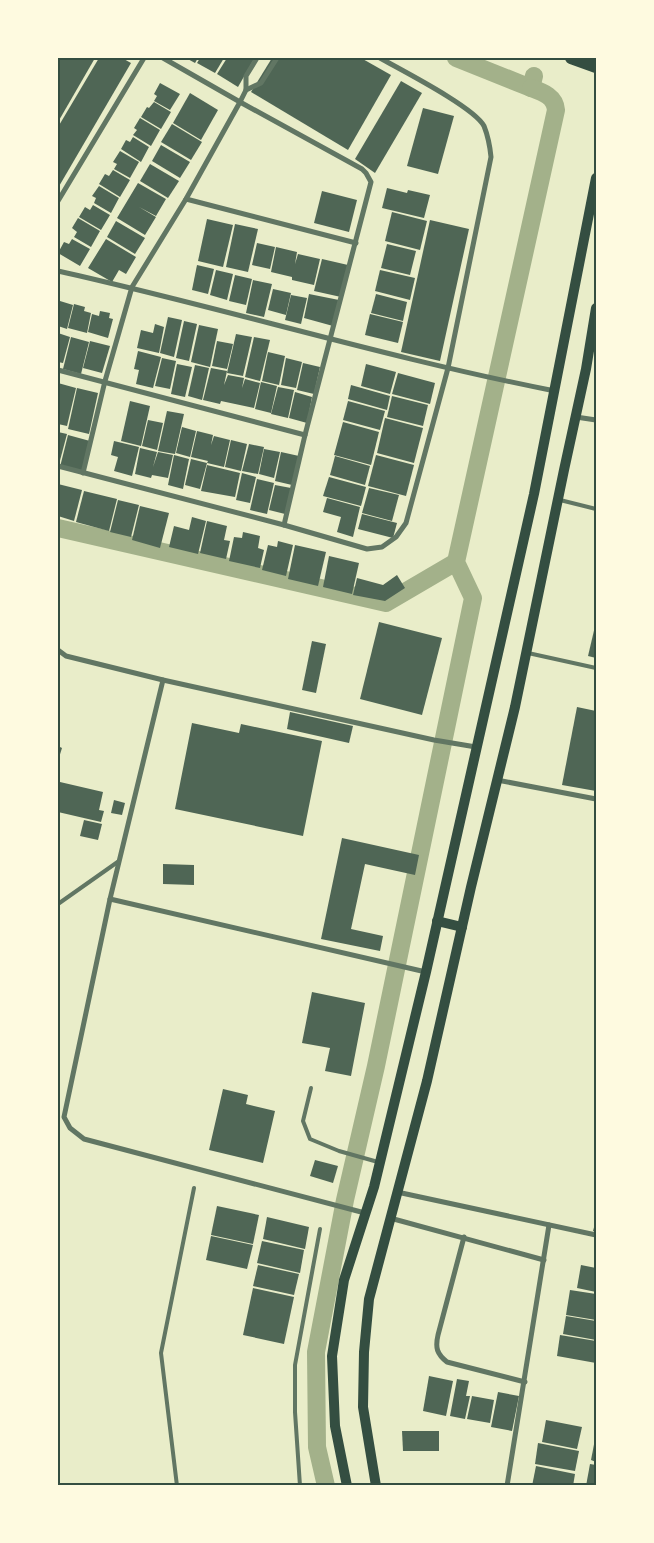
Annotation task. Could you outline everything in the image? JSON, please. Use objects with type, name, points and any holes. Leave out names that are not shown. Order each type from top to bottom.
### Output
[{"type":"main road","points":[[571,58],[596,67]]},
{"type":"main road","points":[[347,1486],[335,1426],[332,1356],[344,1280],[380,1162],[426,972],[534,494],[596,178]]},
{"type":"main road","points":[[376,1486],[363,1407],[364,1352],[369,1299],[427,1081],[497,780],[576,417],[596,308]]},
{"type":"main road","points":[[437,921],[462,927]]},
{"type":"street","points":[[58,201],[144,58]]},
{"type":"street","points":[[163,58],[366,173],[371,184],[305,434],[284,525]]},
{"type":"street","points":[[83,473],[105,381],[132,287],[186,199],[240,102],[246,90],[246,76],[257,58]]},
{"type":"street","points":[[246,90],[261,83],[277,58]]},
{"type":"street","points":[[58,466],[284,525],[367,549],[382,547],[396,538],[406,522],[448,368],[491,157],[489,141],[483,125],[467,109],[380,58]]},
{"type":"street","points":[[186,199],[356,243]]},
{"type":"street","points":[[58,270],[132,287],[472,374],[555,391]]},
{"type":"street","points":[[58,370],[305,434]]},
{"type":"street","points":[[576,417],[596,420]]},
{"type":"street","points":[[58,650],[66,656],[163,680],[452,744],[476,747]]},
{"type":"street","points":[[163,680],[110,899],[64,1118],[70,1128],[84,1139],[366,1213]]},
{"type":"street","points":[[497,780],[596,800]]},
{"type":"street","points":[[110,899],[426,972]]},
{"type":"street","points":[[397,1192],[596,1235]]},
{"type":"street","points":[[390,1218],[544,1260]]},
{"type":"street","points":[[507,1486],[550,1225]]},
{"type":"street","points":[[464,1237],[438,1335],[436,1346],[439,1356],[447,1362],[525,1382]]},
{"type":"lane","points":[[558,499],[596,509]]},
{"type":"lane","points":[[526,653],[596,668]]},
{"type":"lane","points":[[58,904],[119,861]]},
{"type":"lane","points":[[311,1088],[303,1121],[310,1138],[339,1151],[380,1162]]},
{"type":"lane","points":[[177,1486],[161,1353],[194,1188]]},
{"type":"lane","points":[[300,1486],[295,1412],[295,1365],[320,1229]]},
{"type":"building","points":[[61,58],[95,58],[58,122],[58,64]]},
{"type":"building","points":[[99,58],[122,58],[131,63],[58,188],[58,127]]},
{"type":"building","points":[[186,58],[198,58],[195,63]]},
{"type":"building","points":[[200,58],[224,58],[215,73],[197,63]]},
{"type":"building","points":[[227,58],[254,59],[238,87],[217,74]]},
{"type":"building","points":[[272,58],[361,58],[391,75],[348,150],[251,92]]},
{"type":"building","points":[[401,81],[422,93],[375,173],[355,159]]},
{"type":"building","points":[[160,83],[180,94],[170,110],[154,101],[157,96],[154,94]]},
{"type":"building","points":[[190,93],[218,110],[201,140],[173,123]]},
{"type":"building","points":[[154,102],[171,112],[161,129],[141,117],[147,107],[149,108]]},
{"type":"building","points":[[423,108],[454,116],[438,174],[407,166]]},
{"type":"building","points":[[140,118],[160,130],[151,146],[133,135],[137,130],[134,128]]},
{"type":"building","points":[[172,124],[202,142],[191,160],[161,142]]},
{"type":"building","points":[[133,137],[149,147],[141,162],[121,149],[126,140],[130,142]]},
{"type":"building","points":[[161,145],[190,162],[180,178],[152,161]]},
{"type":"building","points":[[120,151],[139,162],[130,178],[114,169],[117,164],[113,162]]},
{"type":"building","points":[[150,164],[179,181],[168,198],[140,181]]},
{"type":"building","points":[[113,170],[130,180],[120,197],[99,184],[105,174],[109,176]]},
{"type":"building","points":[[138,183],[166,199],[156,216],[139,207],[156,217],[145,235],[117,218]]},
{"type":"building","points":[[99,186],[119,198],[111,213],[94,203],[96,198],[92,196]]},
{"type":"building","points":[[387,188],[407,193],[408,190],[430,195],[424,218],[382,208]]},
{"type":"building","points":[[322,191],[357,200],[349,232],[314,223]]},
{"type":"building","points":[[93,205],[110,215],[101,230],[79,217],[85,207],[90,210]]},
{"type":"building","points":[[392,212],[427,221],[420,250],[385,241]]},
{"type":"building","points":[[78,218],[100,231],[91,247],[74,237],[77,232],[72,228]]},
{"type":"building","points":[[207,219],[233,225],[223,267],[198,261]]},
{"type":"building","points":[[430,220],[469,229],[440,361],[401,352]]},
{"type":"building","points":[[116,221],[145,238],[135,254],[107,237]]},
{"type":"building","points":[[235,224],[258,229],[248,272],[226,267]]},
{"type":"building","points":[[72,239],[90,249],[80,266],[58,253],[64,242],[69,244]]},
{"type":"building","points":[[106,239],[136,257],[126,274],[119,270],[112,282],[88,268]]},
{"type":"building","points":[[257,243],[275,247],[270,269],[252,265]]},
{"type":"building","points":[[387,244],[416,251],[410,275],[381,268]]},
{"type":"building","points":[[276,247],[297,252],[295,264],[298,254],[320,259],[314,285],[292,280],[292,277],[271,272]]},
{"type":"building","points":[[322,259],[348,265],[341,297],[314,291]]},
{"type":"building","points":[[197,265],[214,269],[208,294],[192,290]]},
{"type":"building","points":[[216,270],[233,274],[227,300],[210,295]]},
{"type":"building","points":[[380,270],[415,278],[410,300],[375,291]]},
{"type":"building","points":[[235,275],[252,279],[246,305],[229,301]]},
{"type":"building","points":[[253,280],[272,284],[264,317],[246,313]]},
{"type":"building","points":[[273,289],[291,293],[286,315],[268,310]]},
{"type":"building","points":[[309,294],[339,300],[333,326],[304,318]]},
{"type":"building","points":[[376,294],[407,302],[403,321],[371,313]]},
{"type":"building","points":[[291,295],[307,298],[301,324],[285,320]]},
{"type":"building","points":[[60,301],[73,305],[67,329],[58,326],[58,305]]},
{"type":"building","points":[[74,304],[85,307],[84,311],[91,313],[87,333],[68,328]]},
{"type":"building","points":[[100,311],[110,313],[109,318],[113,319],[108,338],[88,332],[92,314],[99,316]]},
{"type":"building","points":[[370,314],[403,322],[398,343],[365,335]]},
{"type":"building","points":[[168,317],[182,320],[174,357],[160,353]]},
{"type":"building","points":[[184,321],[197,324],[189,361],[176,358]]},
{"type":"building","points":[[155,324],[164,327],[159,353],[137,348],[141,330],[153,333]]},
{"type":"building","points":[[199,325],[218,329],[210,367],[191,362]]},
{"type":"building","points":[[58,333],[70,337],[63,363],[58,362]]},
{"type":"building","points":[[236,334],[252,337],[243,376],[227,373]]},
{"type":"building","points":[[71,337],[89,342],[81,374],[63,369]]},
{"type":"building","points":[[254,337],[270,340],[260,381],[245,377]]},
{"type":"building","points":[[90,341],[110,346],[102,373],[83,368]]},
{"type":"building","points":[[217,341],[233,344],[227,369],[212,366]]},
{"type":"building","points":[[138,351],[161,357],[153,388],[136,384],[139,370],[134,369]]},
{"type":"building","points":[[268,352],[285,356],[279,385],[262,381]]},
{"type":"building","points":[[162,358],[176,361],[170,389],[155,386]]},
{"type":"building","points":[[286,358],[302,362],[296,388],[281,385]]},
{"type":"building","points":[[303,363],[320,367],[314,394],[297,390]]},
{"type":"building","points":[[177,364],[192,367],[185,397],[171,394]]},
{"type":"building","points":[[366,364],[396,372],[390,394],[361,386]]},
{"type":"building","points":[[195,365],[209,368],[202,400],[188,396]]},
{"type":"building","points":[[211,368],[227,371],[224,385],[228,375],[244,378],[242,388],[245,379],[260,383],[254,408],[221,401],[220,404],[203,400]]},
{"type":"building","points":[[398,373],[435,383],[430,404],[392,394]]},
{"type":"building","points":[[261,382],[277,386],[271,413],[255,409]]},
{"type":"building","points":[[58,383],[76,388],[67,426],[58,424]]},
{"type":"building","points":[[351,385],[390,396],[387,410],[348,399]]},
{"type":"building","points":[[278,387],[294,390],[288,418],[271,414]]},
{"type":"building","points":[[77,388],[98,393],[89,434],[68,429]]},
{"type":"building","points":[[295,392],[312,397],[307,423],[289,418]]},
{"type":"building","points":[[392,396],[428,405],[423,426],[387,417]]},
{"type":"building","points":[[130,401],[150,406],[141,446],[121,441]]},
{"type":"building","points":[[348,401],[385,411],[380,430],[343,420]]},
{"type":"building","points":[[167,411],[184,414],[175,454],[158,451]]},
{"type":"building","points":[[385,418],[423,428],[414,463],[377,453]]},
{"type":"building","points":[[148,420],[163,423],[157,450],[142,446]]},
{"type":"building","points":[[343,422],[379,432],[371,465],[334,455]]},
{"type":"building","points":[[182,427],[196,431],[190,457],[176,453]]},
{"type":"building","points":[[197,431],[213,435],[211,445],[214,436],[230,440],[224,467],[191,457]]},
{"type":"building","points":[[58,432],[67,434],[58,468]]},
{"type":"building","points":[[68,435],[90,441],[82,473],[60,467]]},
{"type":"building","points":[[231,440],[247,444],[241,471],[225,467]]},
{"type":"building","points":[[114,441],[139,447],[132,476],[114,471],[118,457],[111,455]]},
{"type":"building","points":[[249,444],[264,447],[258,474],[242,471]]},
{"type":"building","points":[[140,448],[157,452],[153,467],[158,452],[173,455],[168,478],[152,475],[151,478],[135,474]]},
{"type":"building","points":[[264,449],[280,452],[274,478],[259,474]]},
{"type":"building","points":[[281,452],[299,456],[292,485],[275,481]]},
{"type":"building","points":[[174,455],[189,459],[183,489],[168,485]]},
{"type":"building","points":[[376,455],[414,465],[406,496],[368,486]]},
{"type":"building","points":[[335,456],[370,466],[365,485],[330,475]]},
{"type":"building","points":[[191,459],[207,463],[200,489],[185,485]]},
{"type":"building","points":[[207,465],[240,473],[235,497],[201,491]]},
{"type":"building","points":[[242,473],[256,477],[250,503],[236,500]]},
{"type":"building","points":[[329,477],[366,487],[361,506],[323,496]]},
{"type":"building","points":[[257,479],[274,483],[267,514],[250,510]]},
{"type":"building","points":[[58,484],[82,490],[74,521],[58,516]]},
{"type":"building","points":[[275,485],[291,488],[285,514],[269,510]]},
{"type":"building","points":[[369,488],[399,495],[392,521],[362,513]]},
{"type":"building","points":[[84,491],[117,499],[109,531],[76,522]]},
{"type":"building","points":[[327,498],[360,507],[353,537],[337,532],[341,517],[323,512]]},
{"type":"building","points":[[118,500],[139,505],[131,537],[110,532]]},
{"type":"building","points":[[140,506],[169,513],[160,548],[132,540]]},
{"type":"building","points":[[362,514],[397,523],[393,538],[358,529]]},
{"type":"building","points":[[192,517],[206,521],[198,554],[169,547],[174,526],[189,530]]},
{"type":"building","points":[[207,521],[227,526],[224,540],[230,541],[226,559],[200,553]]},
{"type":"building","points":[[243,532],[260,536],[258,548],[264,550],[260,568],[229,561],[234,537],[242,538]]},
{"type":"building","points":[[278,541],[293,545],[286,576],[262,570],[268,545],[277,547]]},
{"type":"building","points":[[295,545],[326,552],[318,586],[288,579]]},
{"type":"building","points":[[329,556],[359,563],[352,594],[323,587]]},
{"type":"building","points":[[397,575],[405,588],[385,601],[353,595],[357,578],[383,585]]},
{"type":"building","points":[[379,622],[442,638],[422,715],[360,699]]},
{"type":"building","points":[[596,622],[596,658],[588,656]]},
{"type":"building","points":[[312,641],[326,644],[316,693],[302,690]]},
{"type":"building","points":[[577,707],[596,711],[596,791],[562,785]]},
{"type":"building","points":[[290,712],[353,726],[349,743],[287,729]]},
{"type":"building","points":[[192,723],[239,733],[241,724],[322,741],[303,836],[175,809]]},
{"type":"building","points":[[58,746],[62,748],[58,761]]},
{"type":"building","points":[[60,782],[103,792],[99,810],[104,811],[101,822],[58,812]]},
{"type":"building","points":[[114,800],[125,803],[122,815],[111,813]]},
{"type":"building","points":[[84,820],[102,824],[98,840],[80,836]]},
{"type":"building","points":[[342,838],[419,855],[415,875],[365,864],[351,929],[383,936],[380,951],[321,939]]},
{"type":"building","points":[[163,864],[194,865],[194,885],[163,884]]},
{"type":"building","points":[[312,992],[365,1003],[351,1076],[325,1071],[330,1048],[302,1043]]},
{"type":"building","points":[[223,1089],[248,1095],[246,1104],[275,1111],[263,1163],[209,1150]]},
{"type":"building","points":[[315,1160],[338,1166],[333,1183],[310,1176]]},
{"type":"building","points":[[217,1206],[259,1215],[253,1244],[211,1235]]},
{"type":"building","points":[[267,1217],[309,1227],[305,1249],[263,1239]]},
{"type":"building","points":[[596,1220],[596,1232],[593,1231]]},
{"type":"building","points":[[211,1236],[253,1245],[247,1269],[206,1260]]},
{"type":"building","points":[[262,1241],[304,1250],[300,1273],[257,1263]]},
{"type":"building","points":[[258,1265],[299,1274],[294,1295],[253,1286]]},
{"type":"building","points":[[581,1265],[596,1268],[596,1292],[577,1288]]},
{"type":"building","points":[[253,1288],[294,1297],[284,1344],[243,1335]]},
{"type":"building","points":[[570,1290],[596,1294],[596,1320],[566,1315]]},
{"type":"building","points":[[566,1316],[596,1321],[596,1340],[563,1334]]},
{"type":"building","points":[[560,1335],[596,1341],[596,1363],[557,1356]]},
{"type":"building","points":[[429,1376],[453,1381],[446,1416],[423,1411]]},
{"type":"building","points":[[457,1379],[469,1381],[466,1396],[470,1396],[465,1419],[450,1416]]},
{"type":"building","points":[[498,1392],[519,1396],[512,1431],[491,1427]]},
{"type":"building","points":[[472,1396],[494,1400],[490,1423],[467,1419]]},
{"type":"building","points":[[546,1420],[582,1427],[577,1449],[542,1442]]},
{"type":"building","points":[[402,1431],[439,1431],[439,1451],[403,1451]]},
{"type":"building","points":[[596,1434],[596,1462],[591,1460]]},
{"type":"building","points":[[538,1443],[579,1451],[575,1471],[535,1464]]},
{"type":"building","points":[[590,1464],[596,1465],[596,1486],[586,1486]]},
{"type":"building","points":[[536,1466],[575,1474],[573,1486],[532,1486]]},
{"type":"waterway","points":[[456,58],[531,88],[534,76]]},
{"type":"waterway","points":[[326,1486],[317,1447],[316,1352],[345,1200],[376,1066],[473,598],[456,562],[556,110],[551,98],[531,88]]},
{"type":"waterway","points":[[58,528],[386,603],[456,562]]}]
